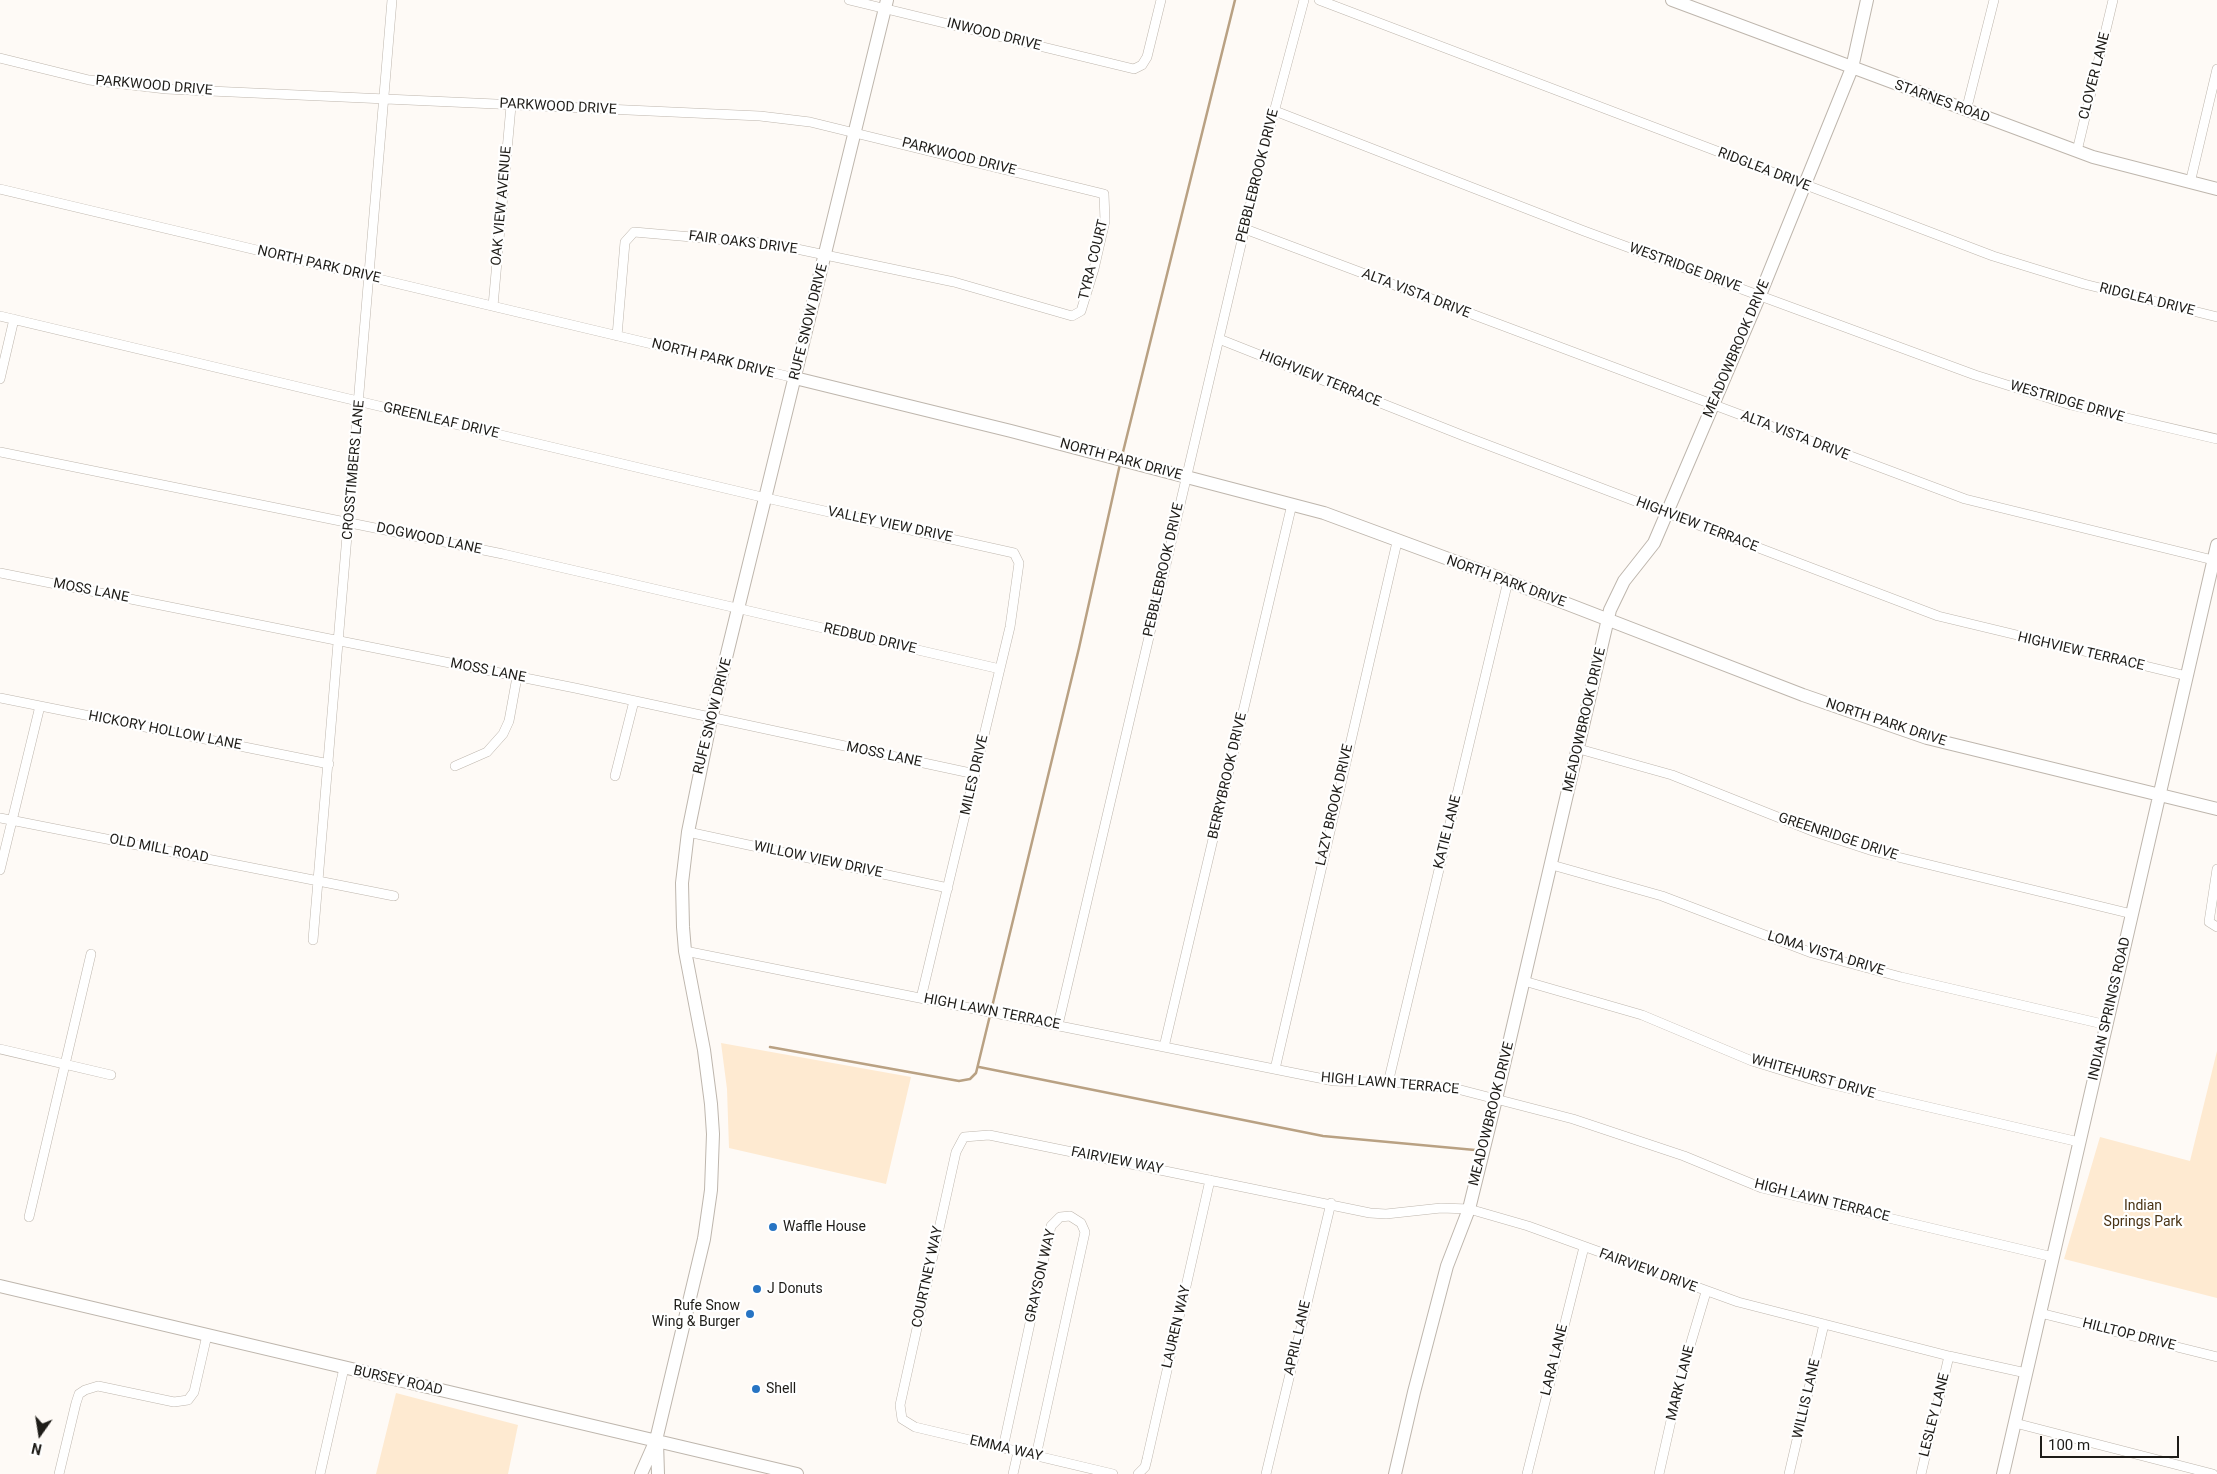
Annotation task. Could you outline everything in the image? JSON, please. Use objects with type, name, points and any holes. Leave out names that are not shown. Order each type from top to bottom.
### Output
[{"type":"street","name":"CROSSTIMBERS LANE","points":[[313,940],[350,522],[392,0]]},
{"type":"street","name":"INWOOD DRIVE","points":[[849,0],[886,4],[1134,69],[1139,68],[1147,56],[1161,0]]},
{"type":"street","name":"PEBBLEBROOK DRIVE","points":[[1058,1025],[1245,229],[1304,0]]},
{"type":"street","name":"RIDGLEA DRIVE","points":[[1319,0],[1804,185],[2032,268],[2130,297],[2217,318]]},
{"type":"street","name":"STARNES ROAD","points":[[1672,0],[1966,112],[2077,151],[2217,189]]},
{"type":"street","name":"MEADOWBROOK DRIVE","points":[[1395,1474],[1447,1266],[1469,1209],[1614,599],[1624,581],[1654,543],[1760,295],[1852,68],[1867,0]]},
{"type":"street","points":[[1966,112],[1994,0]]},
{"type":"street","name":"CLOVER LANE","points":[[2077,151],[2113,0]]},
{"type":"street","name":"RUFE SNOW DRIVE","points":[[641,1474],[656,1440],[704,1239],[713,1164],[708,1079],[684,951],[682,883],[688,832],[712,719],[886,4]]},
{"type":"street","name":"PARKWOOD DRIVE","points":[[0,58],[89,80],[166,89],[760,116],[810,122],[1100,191],[1104,194],[1106,200]]},
{"type":"street","points":[[2190,183],[2217,69]]},
{"type":"street","name":"OAK VIEW AVENUE","points":[[492,306],[511,106]]},
{"type":"street","name":"WESTRIDGE DRIVE","points":[[1275,111],[1575,227],[1975,375],[2071,405],[2217,440]]},
{"type":"street","name":"NORTH PARK DRIVE","points":[[0,189],[795,378],[1292,504],[1324,513],[1397,542],[1508,581],[1803,696],[1926,738],[2217,810]]},
{"type":"street","name":"TYRA COURT","points":[[1072,316],[1081,311],[1094,269],[1105,221],[1106,200]]},
{"type":"street","name":"ALTA VISTA DRIVE","points":[[1245,229],[1965,499],[2213,560]]},
{"type":"street","name":"FAIR OAKS DRIVE","points":[[617,336],[625,242],[634,232],[773,244],[954,282],[1072,316]]},
{"type":"street","name":"GREENLEAF DRIVE","points":[[0,316],[766,498]]},
{"type":"street","points":[[0,379],[14,319]]},
{"type":"street","name":"HIGHVIEW TERRACE","points":[[1219,339],[1667,514],[1938,616],[2187,676]]},
{"type":"street","name":"DOGWOOD LANE","points":[[0,452],[502,554],[739,609]]},
{"type":"street","name":"VALLEY VIEW DRIVE","points":[[766,498],[1014,553]]},
{"type":"street","name":"BERRYBROOK DRIVE","points":[[1164,1047],[1292,504]]},
{"type":"street","name":"LAZY BROOK DRIVE","points":[[1275,1069],[1397,542]]},
{"type":"street","name":"INDIAN SPRINGS ROAD","points":[[2003,1474],[2217,545]]},
{"type":"street","name":"MILES DRIVE","points":[[921,998],[1010,627],[1019,563],[1014,553]]},
{"type":"street","name":"MOSS LANE","points":[[0,573],[634,701],[975,774]]},
{"type":"street","name":"KATIE LANE","points":[[1388,1083],[1508,581]]},
{"type":"street","name":"REDBUD DRIVE","points":[[739,609],[1000,669]]},
{"type":"street","points":[[455,766],[487,752],[503,734],[508,721],[517,677]]},
{"type":"street","name":"HICKORY HOLLOW LANE","points":[[0,698],[329,764]]},
{"type":"street","points":[[615,776],[634,701]]},
{"type":"street","points":[[0,870],[40,706]]},
{"type":"street","name":"GREENRIDGE DRIVE","points":[[1579,749],[1672,775],[1814,832],[1873,851],[2132,914]]},
{"type":"street","name":"OLD MILL ROAD","points":[[0,818],[394,896]]},
{"type":"street","name":"WILLOW VIEW DRIVE","points":[[688,832],[948,888]]},
{"type":"street","name":"LOMA VISTA DRIVE","points":[[1552,865],[1662,896],[1812,952],[1901,977],[2107,1024]]},
{"type":"street","points":[[2215,926],[2209,922],[2209,911],[2217,869]]},
{"type":"street","name":"HIGH LAWN TERRACE","points":[[684,951],[1334,1081],[1408,1083],[1461,1090],[1573,1118],[1684,1156],[1762,1188],[2053,1257]]},
{"type":"street","points":[[29,1217],[91,954]]},
{"type":"street","name":"WHITEHURST DRIVE","points":[[1524,981],[1642,1015],[1752,1061],[1817,1081],[2079,1142]]},
{"type":"street","points":[[0,1049],[111,1075]]},
{"type":"street","name":"FAIRVIEW WAY","points":[[964,1137],[989,1135],[1269,1191]]},
{"type":"street","name":"COURTNEY WAY","points":[[902,1419],[900,1405],[949,1181],[956,1152],[964,1137]]},
{"type":"street","name":"LAUREN WAY","points":[[1138,1474],[1145,1467],[1147,1459],[1210,1180]]},
{"type":"street","name":"FAIRVIEW DRIVE","points":[[1269,1191],[1370,1213],[1386,1214],[1441,1208],[1469,1209],[1528,1226],[1706,1292],[1949,1356],[2026,1373]]},
{"type":"street","name":"APRIL LANE","points":[[1266,1474],[1330,1203]]},
{"type":"street","name":"GRAYSON WAY","points":[[1003,1448],[1051,1226],[1060,1217],[1070,1216],[1081,1223],[1084,1232],[1036,1456]]},
{"type":"street","name":"LARA LANE","points":[[1527,1474],[1584,1247]]},
{"type":"street","name":"BURSEY ROAD","points":[[0,1286],[796,1474]]},
{"type":"street","name":"MARK LANE","points":[[1659,1474],[1681,1376],[1706,1292]]},
{"type":"street","name":"HILLTOP DRIVE","points":[[2040,1313],[2217,1357]]},
{"type":"street","name":"WILLIS LANE","points":[[1789,1474],[1824,1324]]},
{"type":"street","points":[[59,1474],[76,1403],[80,1394],[85,1390],[98,1386],[174,1402],[188,1400],[194,1392],[207,1335]]},
{"type":"street","name":"LESLEY LANE","points":[[1921,1474],[1949,1356]]},
{"type":"street","points":[[320,1474],[344,1368]]},
{"type":"street","name":"EMMA WAY","points":[[902,1419],[915,1427],[1113,1474]]},
{"type":"street","points":[[2015,1423],[2213,1474]]},
{"type":"street","name":"RUFE SNOW DRIVE","points":[[656,1440],[658,1474]]},
{"type":"street","points":[[1013,1474],[1018,1452]]},
{"type":"green space","points":[[721,1043],[911,1077],[886,1184],[729,1148],[727,1089]]},
{"type":"green space","name":"Indian Springs Park","points":[[2217,1051],[2217,1298],[2064,1259],[2100,1137],[2190,1161]]},
{"type":"green space","points":[[396,1393],[518,1425],[508,1474],[376,1474]]},
{"type":"waterway","points":[[1122,456],[1235,0]]},
{"type":"waterway","points":[[770,1047],[959,1081],[970,1079],[976,1073],[1079,648],[1120,464]]},
{"type":"waterway","points":[[979,1067],[1323,1136],[1475,1150]]},
{"type":"place","name":"Waffle House","points":[[773,1227]]},
{"type":"place","name":"J Donuts","points":[[757,1289]]},
{"type":"place","name":"Rufe Snow Wing & Burger","points":[[750,1314]]},
{"type":"place","name":"Shell","points":[[756,1389]]}]
